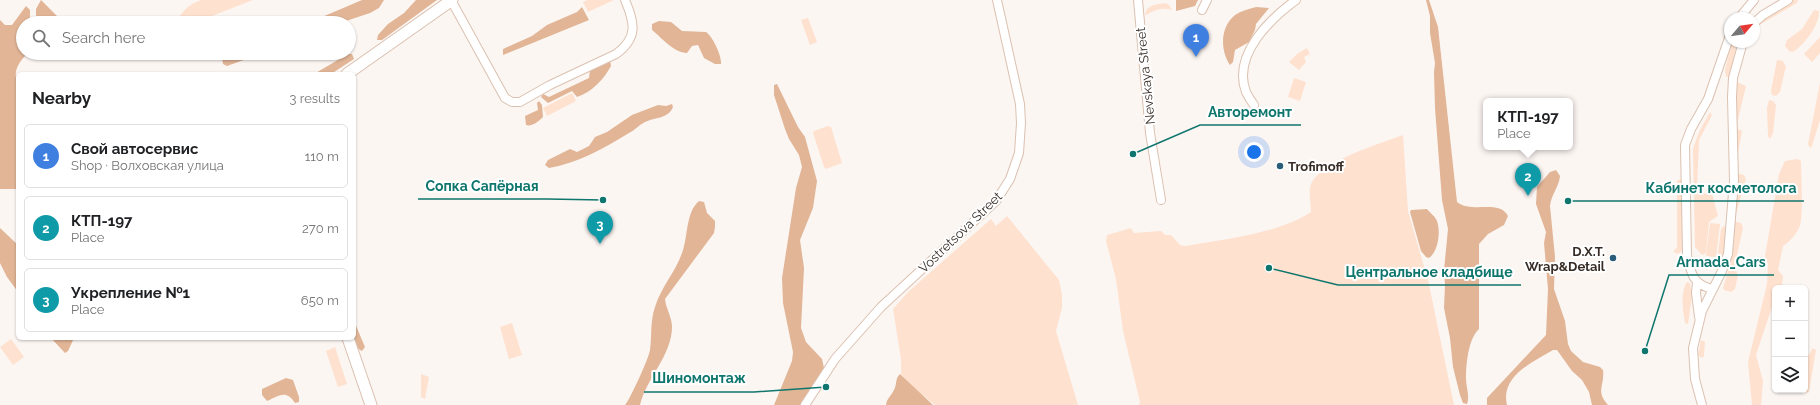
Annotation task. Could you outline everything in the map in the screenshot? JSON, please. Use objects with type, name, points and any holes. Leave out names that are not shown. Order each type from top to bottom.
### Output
[{"type":"main road","points":[[351,72],[451,0]]},
{"type":"main road","points":[[349,340],[371,405]]},
{"type":"street","points":[[451,0],[505,98],[512,102],[520,102],[616,54],[627,45],[634,26],[625,0]]},
{"type":"street","name":"Vostretsova Street","points":[[805,405],[835,359],[881,307],[996,201],[1010,179],[1019,153],[1021,117],[1017,87],[997,0]]},
{"type":"street","name":"Nevskaya Street","points":[[1138,0],[1150,133],[1161,200]]},
{"type":"street","points":[[1202,10],[1207,0]]},
{"type":"street","points":[[1254,105],[1245,86],[1244,68],[1249,49],[1261,32],[1280,12],[1296,0]]},
{"type":"street","points":[[1744,12],[1754,0]]},
{"type":"street","points":[[1760,18],[1788,0]]},
{"type":"street","points":[[1713,289],[1702,286],[1697,282],[1690,270],[1687,256],[1685,145],[1691,129],[1708,99],[1725,48]]},
{"type":"street","points":[[1702,405],[1695,379],[1693,348],[1699,319],[1722,271],[1728,254],[1734,182],[1733,78],[1741,48]]},
{"type":"street","points":[[1697,282],[1696,293],[1699,319]]},
{"type":"shaded area","points":[[41,0],[57,16],[36,16],[36,9]]},
{"type":"shaded area","points":[[201,0],[253,0],[212,16],[180,16],[184,10]]},
{"type":"shaded area","points":[[362,0],[384,0],[379,8],[356,18],[356,16],[324,16]]},
{"type":"shaded area","points":[[416,0],[437,0],[382,40],[377,40],[378,35],[388,24],[404,13]]},
{"type":"shaded area","points":[[587,0],[614,0],[588,12],[583,2]]},
{"type":"shaded area","points":[[1176,0],[1198,0],[1195,6],[1176,11]]},
{"type":"shaded area","points":[[1426,0],[1429,0],[1438,27],[1457,202],[1470,207],[1498,208],[1504,211],[1508,216],[1504,225],[1488,234],[1479,244],[1479,329],[1472,339],[1467,360],[1467,404],[1463,403],[1453,367],[1450,338],[1444,308],[1444,270],[1448,229],[1442,200],[1435,108],[1435,63],[1430,33],[1430,16]]},
{"type":"shaded area","points":[[1791,0],[1798,0],[1797,3],[1760,25],[1760,21]]},
{"type":"shaded area","points":[[1166,3],[1172,10],[1155,10],[1146,15],[1145,14],[1147,9],[1153,5]]},
{"type":"shaded area","points":[[26,6],[30,10],[30,16],[19,16]]},
{"type":"shaded area","points":[[582,7],[589,20],[503,55],[503,49],[532,36],[547,25],[577,12]]},
{"type":"shaded area","points":[[1256,7],[1269,8],[1256,24],[1255,30],[1249,42],[1235,50],[1233,62],[1230,65],[1224,53],[1223,46],[1226,26],[1235,15],[1242,11]]},
{"type":"shaded area","points":[[1814,10],[1819,11],[1819,16],[1814,28],[1806,40],[1797,49],[1793,52],[1789,51],[1785,46],[1787,40],[1802,29]]},
{"type":"shaded area","points":[[808,18],[817,42],[810,45],[801,20]]},
{"type":"shaded area","points":[[0,20],[5,25],[12,25],[16,20],[16,60],[22,60],[16,71],[16,189],[0,189]]},
{"type":"shaded area","points":[[659,21],[671,22],[682,31],[706,32],[709,34],[720,56],[721,64],[715,64],[704,58],[698,45],[692,46],[687,53],[677,51],[652,30],[652,24]]},
{"type":"shaded area","points":[[1820,37],[1820,53],[1812,62],[1804,54]]},
{"type":"shaded area","points":[[1307,48],[1310,54],[1304,57],[1306,62],[1299,70],[1289,62],[1297,54]]},
{"type":"shaded area","points":[[1730,48],[1736,48],[1731,73],[1729,76],[1726,77],[1725,70]]},
{"type":"shaded area","points":[[222,60],[244,60],[227,66],[223,64]]},
{"type":"shaded area","points":[[338,60],[352,60],[334,72],[317,72]]},
{"type":"shaded area","points":[[610,60],[611,66],[605,76],[588,92],[577,97],[572,91],[548,103],[541,97],[543,94],[549,97],[589,78],[590,70]]},
{"type":"shaded area","points":[[1777,60],[1783,61],[1786,67],[1780,92],[1776,96],[1772,95],[1771,91]]},
{"type":"shaded area","points":[[1294,78],[1306,82],[1300,101],[1288,97]]},
{"type":"shaded area","points":[[1736,80],[1737,82],[1746,86],[1737,124],[1738,129],[1742,131],[1735,170],[1736,173],[1744,175],[1746,179],[1736,214],[1733,213]]},
{"type":"shaded area","points":[[1820,83],[1820,120],[1812,146],[1810,148],[1808,144]]},
{"type":"shaded area","points":[[777,84],[798,127],[805,137],[817,181],[813,208],[800,240],[804,268],[801,328],[806,342],[822,359],[824,368],[802,405],[774,405],[792,361],[793,352],[783,303],[782,278],[796,188],[802,167],[799,155],[789,139],[785,129],[774,95],[774,85]]},
{"type":"shaded area","points":[[572,93],[576,101],[547,116],[543,108]]},
{"type":"shaded area","points":[[1769,100],[1773,101],[1776,105],[1773,133],[1770,139],[1768,136],[1767,108]]},
{"type":"shaded area","points":[[539,101],[542,105],[543,117],[533,124],[526,125],[525,116],[538,110],[537,103]]},
{"type":"shaded area","points":[[672,104],[673,107],[671,111],[665,116],[645,122],[620,139],[581,159],[549,168],[545,165],[548,160],[570,149],[577,152],[589,146],[595,137],[607,132],[632,115],[658,105],[666,106]]},
{"type":"shaded area","points":[[1710,112],[1712,115],[1699,140],[1697,189],[1698,193],[1712,194],[1718,216],[1709,222],[1706,253],[1702,255],[1695,247],[1693,149],[1699,132]]},
{"type":"shaded area","points":[[828,126],[831,127],[842,163],[826,169],[824,167],[813,133],[814,131]]},
{"type":"shaded area","points":[[1403,135],[1408,211],[1428,280],[1454,405],[1139,405],[1140,402],[1123,331],[1116,279],[1106,241],[1107,235],[1131,228],[1134,233],[1161,231],[1165,235],[1171,235],[1180,245],[1185,246],[1250,235],[1283,225],[1311,212],[1311,184],[1326,168],[1366,148]]},
{"type":"shaded area","points":[[1797,159],[1801,161],[1801,223],[1794,236],[1783,246],[1778,270],[1783,276],[1782,285],[1772,285],[1772,307],[1756,355],[1763,381],[1761,405],[1752,405],[1748,362],[1767,284],[1768,264],[1765,256],[1779,174],[1785,161]]},
{"type":"shaded area","points":[[1556,170],[1560,176],[1550,206],[1555,257],[1554,289],[1565,321],[1568,344],[1571,351],[1583,362],[1600,367],[1603,370],[1601,392],[1608,405],[1592,405],[1589,392],[1582,380],[1572,371],[1557,350],[1553,350],[1528,365],[1513,378],[1508,386],[1506,395],[1507,405],[1487,405],[1487,398],[1546,335],[1548,289],[1544,243],[1546,232],[1536,204],[1537,187],[1550,172]]},
{"type":"shaded area","points":[[1680,179],[1682,181],[1683,247],[1681,252],[1677,254],[1673,251],[1677,248],[1677,181]]},
{"type":"shaded area","points":[[699,201],[704,202],[707,213],[715,221],[714,233],[665,299],[672,323],[671,337],[668,347],[643,395],[640,405],[625,405],[635,387],[649,354],[651,345],[652,318],[655,307],[661,292],[677,265],[685,244],[688,224],[692,211]]},
{"type":"shaded area","points":[[1427,209],[1436,219],[1439,231],[1437,247],[1429,258],[1426,257],[1421,251],[1410,212],[1411,210]]},
{"type":"shaded area","points":[[1007,216],[1059,280],[1062,295],[1062,308],[1056,331],[1078,405],[935,405],[914,388],[901,374],[901,359],[893,309],[908,292],[991,219],[996,226]]},
{"type":"shaded area","points":[[1733,221],[1741,223],[1743,228],[1734,268],[1738,275],[1735,289],[1731,292],[1724,290],[1723,288],[1730,265]]},
{"type":"shaded area","points":[[1710,223],[1720,224],[1716,257],[1706,256]]},
{"type":"shaded area","points":[[1724,226],[1726,227],[1724,259],[1722,260],[1718,253],[1721,229]]},
{"type":"shaded area","points":[[0,228],[16,243],[16,289],[7,277],[0,263]]},
{"type":"shaded area","points":[[1687,282],[1690,283],[1692,295],[1688,324],[1685,323],[1683,314],[1683,291]]},
{"type":"shaded area","points":[[512,323],[522,355],[509,359],[500,327]]},
{"type":"shaded area","points":[[356,326],[365,347],[362,351],[355,342]]},
{"type":"shaded area","points":[[11,339],[24,357],[13,365],[0,347]]},
{"type":"shaded area","points":[[53,340],[73,340],[68,351],[65,353]]},
{"type":"shaded area","points":[[1701,340],[1705,342],[1704,356],[1702,358],[1698,355]]},
{"type":"shaded area","points":[[335,347],[347,384],[338,387],[326,351]]},
{"type":"shaded area","points":[[1813,348],[1816,350],[1808,392],[1808,357]]},
{"type":"shaded area","points":[[421,374],[429,377],[425,399],[421,397]]},
{"type":"shaded area","points":[[900,374],[933,405],[886,405],[895,388],[897,377]]},
{"type":"shaded area","points":[[286,378],[293,380],[299,397],[299,402],[295,403],[289,396],[285,395],[267,401],[262,395],[262,389]]},
{"type":"place","name":"Свой автосервис","points":[[1196,57]]},
{"type":"place","name":"Авторемонт","points":[[1133,154]]},
{"type":"place","name":"Trofimoff","points":[[1280,166]]},
{"type":"place","name":"КТП-197","points":[[1528,196]]},
{"type":"place","name":"Сопка Сапёрная","points":[[603,200]]},
{"type":"place","name":"Кабинет косметолога","points":[[1568,201]]},
{"type":"place","name":"Укрепление №1","points":[[600,244]]},
{"type":"place","name":"D.X.T. Wrap&Detail","points":[[1613,258]]},
{"type":"place","name":"Центральное кладбище","points":[[1269,268]]},
{"type":"place","name":"Armada_Cars","points":[[1645,351]]},
{"type":"place","name":"Шиномонтаж","points":[[826,387]]}]
